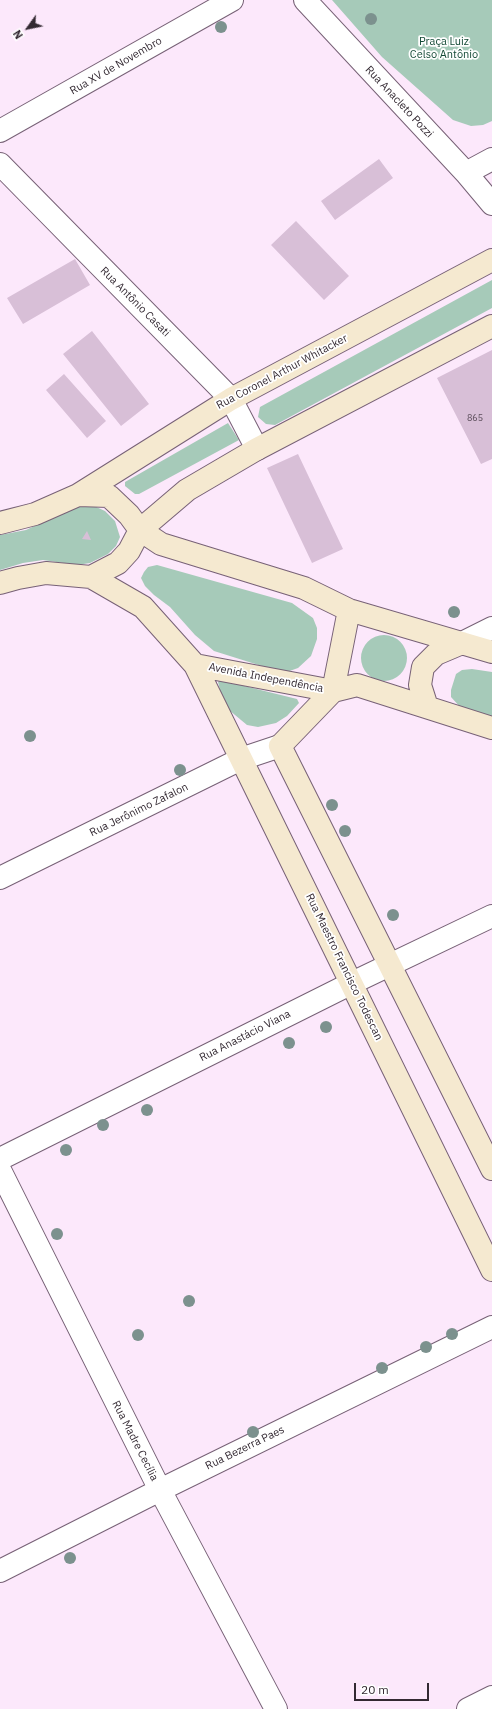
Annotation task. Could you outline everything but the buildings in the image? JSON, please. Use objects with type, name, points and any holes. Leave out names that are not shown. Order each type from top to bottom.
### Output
[{"type":"main road","name":"Rua Coronel Arthur Whitacker","points":[[0,523],[35,514],[78,495],[231,399],[492,260]]},
{"type":"main road","points":[[0,583],[23,576],[46,573],[91,576],[118,563],[129,551],[140,530],[187,490],[257,449],[492,326]]},
{"type":"main road","points":[[78,495],[109,496],[129,515],[140,530],[161,544],[304,588],[349,610],[492,652]]},
{"type":"main road","name":"Avenida Independência","points":[[91,576],[143,607],[195,665],[333,691],[357,686],[492,728]]},
{"type":"main road","points":[[349,610],[333,691],[280,746],[492,1169]]},
{"type":"main road","points":[[427,707],[420,685],[423,667],[436,654],[462,643]]},
{"type":"main road","name":"Rua Maestro Francisco Todescan","points":[[195,665],[492,1270]]},
{"type":"street","name":"Rua XV de Novembro","points":[[0,131],[232,0]]},
{"type":"street","name":"Rua Anacleto Pozzi","points":[[305,0],[466,173],[492,204]]},
{"type":"street","points":[[466,173],[492,159]]},
{"type":"street","name":"Rua Antônio Casati","points":[[0,164],[231,399],[257,449]]},
{"type":"street","points":[[462,643],[492,628]]},
{"type":"street","name":"Rua Jerônimo Zafalon","points":[[0,878],[241,759],[280,746]]},
{"type":"street","name":"Rua Anastácio Viana","points":[[0,1159],[389,964],[492,916]]},
{"type":"street","name":"Rua Madre Cecília","points":[[0,1170],[160,1490],[276,1709]]},
{"type":"street","name":"Rua Bezerra Paes","points":[[0,1571],[160,1490],[492,1327]]},
{"type":"street","points":[[468,1709],[492,1697]]},
{"type":"green space","name":"Praça Luiz Celso Antônio","points":[[332,0],[492,0],[492,121],[483,125],[471,126],[453,120],[382,57]]},
{"type":"green space","points":[[492,280],[492,308],[275,425],[266,424],[258,417],[260,407]]},
{"type":"green space","points":[[228,423],[239,440],[139,494],[135,494],[125,486],[125,482]]},
{"type":"green space","points":[[77,506],[94,506],[105,511],[115,521],[120,537],[116,546],[108,554],[90,563],[77,565],[43,560],[23,563],[0,570],[0,535],[26,530]]},
{"type":"green space","points":[[157,565],[292,603],[313,618],[317,628],[317,639],[311,656],[298,668],[284,673],[214,651],[195,635],[170,607],[145,586],[141,578],[144,572],[148,567]]},
{"type":"green space","points":[[384,635],[397,639],[403,645],[407,658],[403,671],[397,677],[384,681],[371,677],[365,671],[361,658],[365,645],[371,639]]},
{"type":"green space","points":[[472,669],[492,672],[492,718],[461,708],[451,697],[451,690],[456,674],[462,670]]},
{"type":"green space","points":[[220,680],[297,699],[299,703],[287,716],[276,723],[258,727],[247,725],[229,710],[220,690],[218,682]]}]
